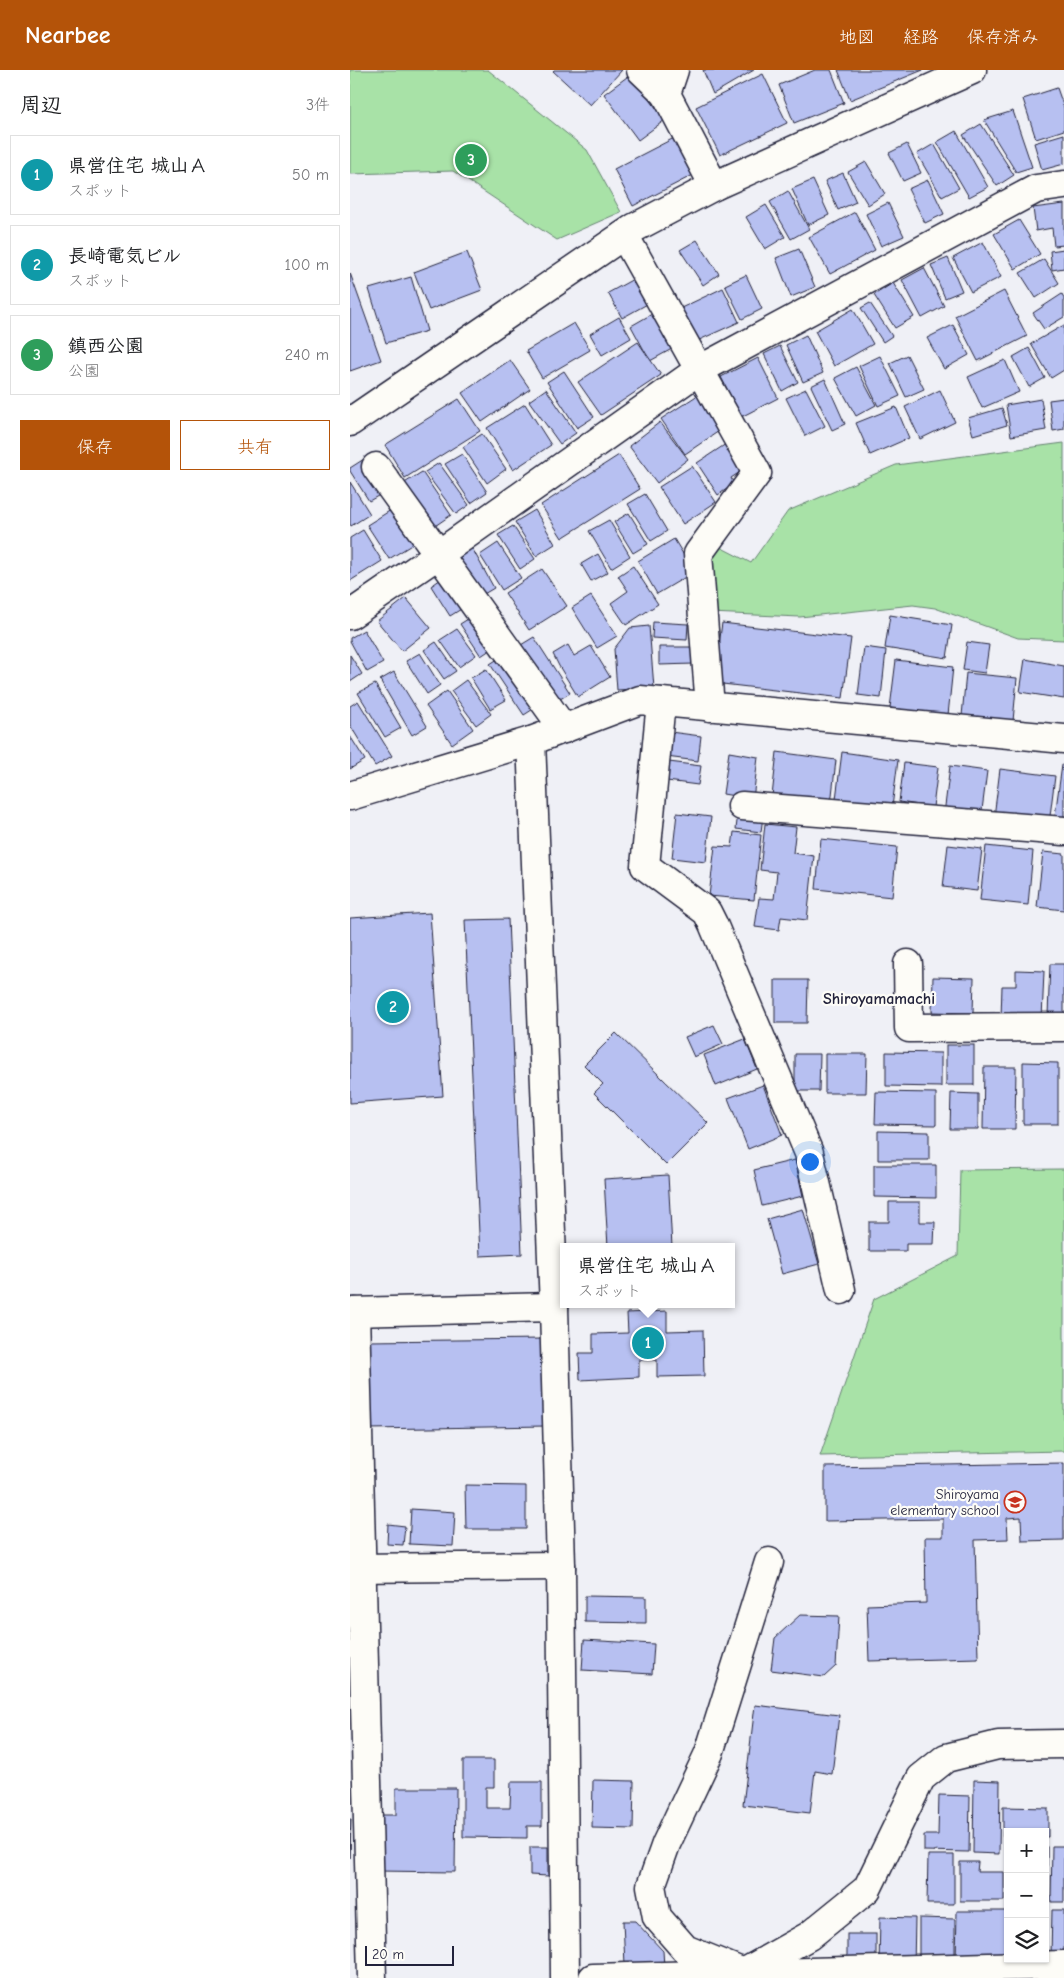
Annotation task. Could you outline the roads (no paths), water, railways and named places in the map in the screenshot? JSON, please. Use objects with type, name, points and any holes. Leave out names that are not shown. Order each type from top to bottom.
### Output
[{"type":"street","points":[[641,70],[670,82],[714,186]]},
{"type":"street","points":[[350,422],[624,234],[714,186],[972,70]]},
{"type":"street","points":[[350,615],[699,370],[1036,189],[1064,185]]},
{"type":"street","points":[[624,234],[757,473],[698,554],[710,707]]},
{"type":"street","points":[[376,468],[564,729]]},
{"type":"street","points":[[350,796],[531,741],[640,700],[1064,740]]},
{"type":"street","points":[[661,702],[645,866],[707,912],[713,924],[809,1153],[840,1290]]},
{"type":"street","points":[[531,741],[554,1307],[561,1566],[565,1978]]},
{"type":"street","points":[[742,806],[1064,831]]},
{"type":"street","points":[[908,964],[908,1028],[1064,1027]]},
{"type":"street","points":[[372,1978],[356,1568],[352,1312],[554,1307]]},
{"type":"street","points":[[744,1976],[685,1949],[656,1917],[651,1886],[666,1844],[709,1752],[769,1562]]},
{"type":"street","points":[[356,1568],[561,1566]]},
{"type":"street","points":[[744,1976],[809,1936],[868,1889],[921,1778],[946,1758],[998,1745],[1064,1744]]},
{"type":"street","points":[[593,1978],[744,1976],[1064,1965]]},
{"type":"place","name":"鎮西公園","points":[[471,160]]},
{"type":"place","name":"長崎電気ビル","points":[[393,1007]]},
{"type":"place","name":"県営住宅 城山Ａ","points":[[648,1343]]},
{"type":"place","name":"Shiroyama elementary school","points":[[1015,1502]]},
{"type":"district","name":"Shiroyamamachi","points":[[879,998]]}]
